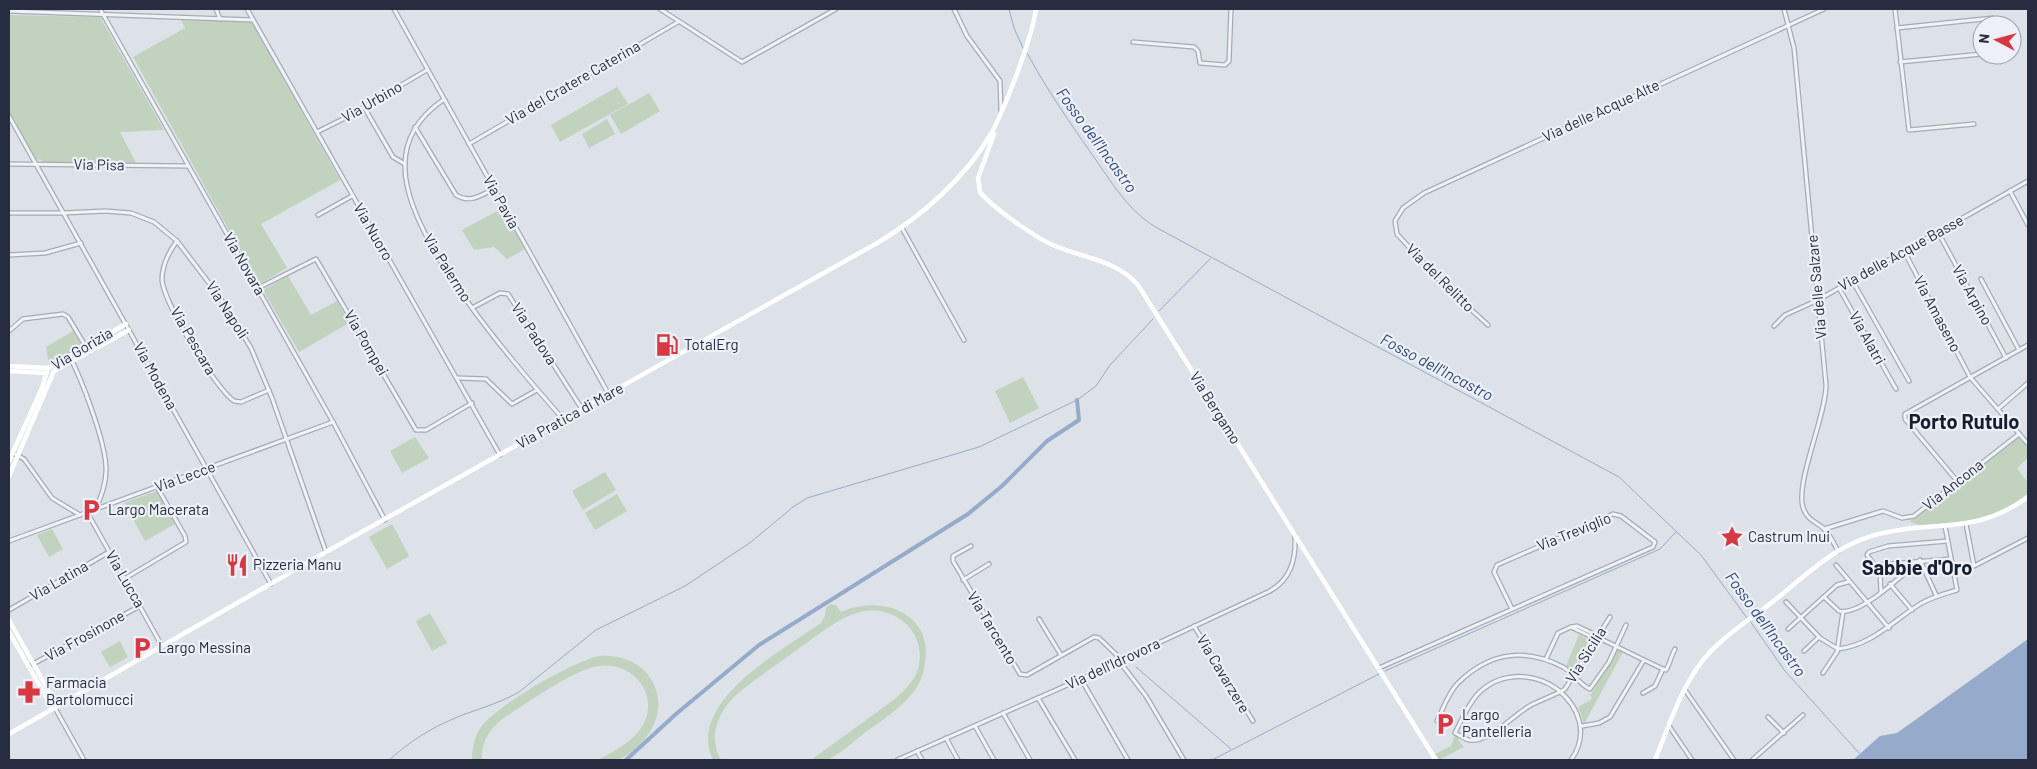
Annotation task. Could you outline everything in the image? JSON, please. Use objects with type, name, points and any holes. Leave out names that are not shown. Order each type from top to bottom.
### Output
[{"type":"street","name":"Via Novara","points":[[100,9],[334,422],[386,520]]},
{"type":"street","points":[[216,9],[220,19]]},
{"type":"street","name":"Via Nuoro","points":[[247,9],[501,455]]},
{"type":"street","name":"Via Pavia","points":[[394,9],[443,100],[609,394]]},
{"type":"street","points":[[660,9],[742,62],[836,9]]},
{"type":"street","points":[[954,9],[967,36],[1000,81],[1002,112]]},
{"type":"street","name":"Via Pratica di Mare","points":[[9,734],[326,552],[386,520],[902,228],[939,195],[967,166],[989,137],[1002,112],[1021,61],[1036,9]]},
{"type":"street","points":[[1133,42],[1194,47],[1198,51],[1198,60],[1201,64],[1226,65],[1230,61],[1231,9]]},
{"type":"street","name":"Via delle Salzare","points":[[1784,9],[1794,48],[1826,398],[1802,500],[1807,515],[1824,529],[1838,551]]},
{"type":"street","name":"Via delle Acque Alte","points":[[1395,229],[1395,220],[1399,212],[1422,194],[1824,9]]},
{"type":"street","points":[[1894,9],[1909,130],[1974,124]]},
{"type":"street","points":[[9,11],[253,20]]},
{"type":"street","points":[[1896,28],[1972,20]]},
{"type":"street","name":"Via del Cratere Caterina","points":[[469,144],[678,22]]},
{"type":"street","points":[[1900,62],[1972,55]]},
{"type":"street","name":"Via Urbino","points":[[317,132],[364,108],[427,70]]},
{"type":"street","name":"Via Palermo","points":[[443,100],[426,112],[415,127],[405,164],[409,190],[422,227],[472,308],[537,390],[563,419]]},
{"type":"street","points":[[364,108],[393,157],[405,164]]},
{"type":"street","name":"Via Bergamo","points":[[1002,112],[978,178],[980,192],[1041,239],[1058,248],[1106,262],[1122,271],[1136,283],[1436,760]]},
{"type":"street","name":"Via Modena","points":[[9,116],[271,584]]},
{"type":"street","points":[[415,127],[456,195],[463,199],[471,199],[494,189]]},
{"type":"street","name":"Via Pisa","points":[[9,164],[189,166]]},
{"type":"street","name":"Via delle Acque Basse","points":[[1774,326],[1785,315],[1818,300],[2028,181]]},
{"type":"street","points":[[2010,191],[2028,225]]},
{"type":"street","points":[[318,215],[352,196]]},
{"type":"street","name":"Via Napoli","points":[[9,213],[105,211],[134,214],[154,222],[177,241],[216,291],[242,330],[269,390],[326,552]]},
{"type":"street","points":[[902,228],[964,340]]},
{"type":"street","name":"Via del Relitto","points":[[1395,229],[1438,279],[1488,325]]},
{"type":"street","name":"Via Arpino","points":[[1938,232],[2006,358]]},
{"type":"street","name":"Via Pescara","points":[[177,241],[165,260],[163,285],[200,359],[234,401],[241,402],[269,390]]},
{"type":"street","points":[[9,255],[46,254],[81,243]]},
{"type":"street","name":"Via Amaseno","points":[[1904,251],[1970,377],[2019,434],[2027,439],[2028,444]]},
{"type":"street","name":"Via Pompei","points":[[258,288],[316,259],[416,430],[426,430],[472,403]]},
{"type":"street","points":[[1981,278],[2019,350]]},
{"type":"street","points":[[1852,280],[1909,381]]},
{"type":"street","name":"Via Alatri","points":[[1839,288],[1896,389]]},
{"type":"street","name":"Via Padova","points":[[472,308],[499,294],[507,294],[582,409]]},
{"type":"street","points":[[9,331],[23,319],[63,314],[68,316],[89,352]]},
{"type":"street","name":"Via Gorizia","points":[[9,461],[47,370],[126,324]]},
{"type":"street","name":"Via Gorizia","points":[[9,476],[54,371],[129,330]]},
{"type":"street","points":[[1958,482],[1904,415],[2028,345]]},
{"type":"street","points":[[69,356],[106,459],[106,477],[96,509]]},
{"type":"street","points":[[9,366],[54,371]]},
{"type":"street","points":[[9,371],[47,370]]},
{"type":"street","points":[[458,378],[486,379],[512,404],[537,390]]},
{"type":"street","points":[[1998,409],[2028,383]]},
{"type":"street","name":"Via Lecce","points":[[9,541],[334,422]]},
{"type":"street","name":"Via Ancona","points":[[1824,529],[1883,511],[1900,517],[1912,516],[2019,434]]},
{"type":"street","points":[[12,453],[25,461],[52,498],[80,515]]},
{"type":"street","points":[[124,578],[186,542],[185,536],[157,487]]},
{"type":"street","points":[[1655,760],[1685,690],[1704,659],[1735,631],[1838,551],[1880,533],[1966,524],[1998,516],[2028,497]]},
{"type":"street","name":"Via Lucca","points":[[86,512],[162,646]]},
{"type":"street","name":"Via Treviglio","points":[[1379,668],[1512,609],[1653,546],[1655,542],[1621,516],[1613,514],[1497,565],[1494,572],[1512,609]]},
{"type":"street","points":[[1966,524],[1974,566],[2028,538]]},
{"type":"street","points":[[1786,602],[1819,637],[1838,649],[1854,647],[1889,628],[1912,610],[1936,595],[1957,590],[1945,526]]},
{"type":"street","name":"Via dell'Idrovora","points":[[897,760],[1081,679],[1268,592],[1280,584],[1288,574],[1293,561],[1295,536]]},
{"type":"street","points":[[1881,592],[1880,574],[1876,565],[1867,555],[1870,550],[1888,546],[1948,542]]},
{"type":"street","name":"Via Tarcento","points":[[971,546],[952,558],[1019,674],[1025,676],[1096,637],[1120,661]]},
{"type":"street","name":"Via Latina","points":[[9,610],[109,552]]},
{"type":"street","points":[[1876,565],[1952,558]]},
{"type":"street","points":[[1824,597],[1834,607],[1843,612],[1868,603],[1920,560]]},
{"type":"street","points":[[1920,560],[1936,595]]},
{"type":"street","name":"Via Tarcento","points":[[963,580],[989,564]]},
{"type":"street","points":[[1836,565],[1889,628]]},
{"type":"street","points":[[1788,629],[1839,584],[1849,582]]},
{"type":"street","points":[[1890,584],[1912,610]]},
{"type":"street","name":"Via Frosinone","points":[[31,666],[140,606]]},
{"type":"street","points":[[1823,673],[1838,649],[1843,612]]},
{"type":"street","name":"Via Sicilia","points":[[1560,692],[1544,681],[1527,677],[1510,677],[1498,681],[1484,689],[1474,698],[1455,733],[1471,740],[1486,737],[1525,708],[1560,692],[1567,687],[1610,617]]},
{"type":"street","points":[[1038,619],[1061,655]]},
{"type":"street","points":[[9,620],[31,666]]},
{"type":"street","points":[[1437,721],[1457,684],[1488,661],[1504,656],[1524,654],[1546,659],[1576,675],[1590,689],[1616,646],[1626,625]]},
{"type":"street","name":"Via Cavarzere","points":[[1194,626],[1253,721]]},
{"type":"street","points":[[1546,659],[1558,633],[1570,627],[1597,637],[1663,669]]},
{"type":"street","points":[[9,632],[31,666],[84,760]]},
{"type":"street","points":[[1804,651],[1819,637]]},
{"type":"street","points":[[1643,694],[1655,686],[1663,669],[1666,670],[1675,649]]},
{"type":"street","points":[[1582,726],[1599,723],[1610,717],[1644,660]]},
{"type":"street","points":[[1120,661],[1146,696],[1184,760]]},
{"type":"street","points":[[1081,679],[1128,760]]},
{"type":"street","points":[[1685,690],[1734,760]]},
{"type":"street","points":[[1560,692],[1575,710],[1582,726],[1580,745],[1571,760]]},
{"type":"street","points":[[1038,698],[1076,760]]},
{"type":"street","points":[[1003,713],[1030,760]]},
{"type":"street","points":[[1752,760],[1803,715]]},
{"type":"street","points":[[1768,717],[1784,733]]},
{"type":"street","points":[[975,726],[994,760]]},
{"type":"street","points":[[1669,726],[1692,760]]},
{"type":"street","points":[[946,738],[958,760]]},
{"type":"street","points":[[917,751],[922,760]]},
{"type":"green space","points":[[9,15],[100,17],[164,130],[120,132],[136,163],[43,163],[40,159],[37,161],[9,112]]},
{"type":"green space","points":[[181,20],[251,21],[340,180],[261,224],[287,268],[259,284],[133,57],[185,28]]},
{"type":"green space","points":[[617,87],[628,104],[560,142],[551,125]]},
{"type":"green space","points":[[649,93],[660,111],[621,134],[610,115]]},
{"type":"green space","points":[[607,119],[615,134],[589,148],[582,134]]},
{"type":"green space","points":[[501,209],[525,249],[507,259],[494,247],[474,250],[462,230]]},
{"type":"green space","points":[[288,276],[311,315],[337,301],[349,323],[299,352],[263,290]]},
{"type":"green space","points":[[73,331],[82,346],[49,365],[46,347]]},
{"type":"green space","points":[[1023,377],[1039,408],[1010,423],[995,391]]},
{"type":"green space","points":[[415,437],[429,458],[402,473],[390,451]]},
{"type":"green space","points":[[2018,437],[2028,448],[2028,458],[2017,468],[2028,483],[2028,493],[2018,501],[1997,513],[1975,519],[1924,526],[1910,521]]},
{"type":"green space","points":[[605,472],[616,490],[583,510],[572,491]]},
{"type":"green space","points":[[157,491],[175,524],[145,541],[124,503]]},
{"type":"green space","points":[[617,494],[627,511],[595,530],[585,513]]},
{"type":"green space","points":[[392,524],[409,556],[387,569],[369,537]]},
{"type":"green space","points":[[52,529],[63,549],[49,557],[37,535]]},
{"type":"green space","points":[[831,604],[836,605],[841,612],[856,607],[872,605],[887,607],[901,612],[912,619],[921,631],[925,645],[925,662],[923,675],[912,694],[892,713],[845,749],[826,760],[811,760],[895,699],[913,680],[918,671],[920,653],[917,641],[912,631],[904,622],[884,612],[860,612],[843,618],[820,633],[734,697],[723,711],[716,727],[715,743],[721,760],[713,760],[708,739],[713,718],[725,698],[742,680],[763,663],[821,623],[825,616],[826,608]]},
{"type":"green space","points":[[430,613],[447,643],[432,651],[416,621]]},
{"type":"green space","points":[[1579,635],[1588,639],[1585,652],[1581,653],[1574,671],[1566,666]]},
{"type":"green space","points":[[120,641],[128,657],[110,667],[101,652]]},
{"type":"green space","points":[[1617,649],[1623,652],[1584,724],[1578,707],[1592,699],[1590,696]]},
{"type":"green space","points":[[599,656],[618,657],[634,663],[647,673],[655,686],[658,701],[657,717],[650,732],[633,751],[615,761],[598,760],[623,746],[639,731],[647,713],[648,702],[640,682],[632,674],[611,666],[599,666],[577,673],[505,717],[491,730],[485,741],[482,760],[472,760],[473,747],[481,727],[503,707],[554,675]]},
{"type":"green space","points":[[1455,735],[1459,737],[1458,740],[1464,747],[1439,760],[1435,754],[1451,746]]},
{"type":"water","points":[[2028,639],[2028,760],[1853,760],[1880,736],[1897,733]]},
{"type":"waterway","name":"Fosso dell'Incastro","points":[[1009,9],[1014,28],[1023,48]]},
{"type":"waterway","name":"Fosso dell'Incastro","points":[[1027,53],[1057,104],[1113,185],[1129,205],[1148,222],[1619,477],[1701,555],[1747,618]]},
{"type":"waterway","points":[[1159,311],[1210,259]]},
{"type":"waterway","points":[[389,760],[402,749],[436,727],[519,692],[596,630],[685,586],[751,542],[793,507],[807,498],[979,447],[1077,400],[1096,386],[1110,365],[1153,319]]},
{"type":"waterway","points":[[626,760],[676,714],[759,645],[968,514],[1002,486],[1047,441],[1079,420],[1077,400]]},
{"type":"waterway","points":[[1385,671],[1660,549],[1676,532]]},
{"type":"waterway","name":"Fosso dell'Incastro","points":[[1750,621],[1785,671],[1859,753]]},
{"type":"waterway","points":[[1136,667],[1231,749]]},
{"type":"waterway","points":[[1212,760],[1379,674]]},
{"type":"place","name":"TotalErg","points":[[667,345]]},
{"type":"place","name":"Largo Macerata","points":[[91,510]]},
{"type":"place","name":"Castrum Inui","points":[[1732,537]]},
{"type":"place","name":"Pizzeria Manu","points":[[237,565]]},
{"type":"place","name":"Largo Messina","points":[[142,648]]},
{"type":"place","name":"Farmacia Bartolomucci","points":[[29,692]]},
{"type":"place","name":"Largo Pantelleria","points":[[1445,724]]},
{"type":"district","name":"Porto Rutulo","points":[[1964,422]]},
{"type":"district","name":"Sabbie d'Oro","points":[[1917,568]]}]
